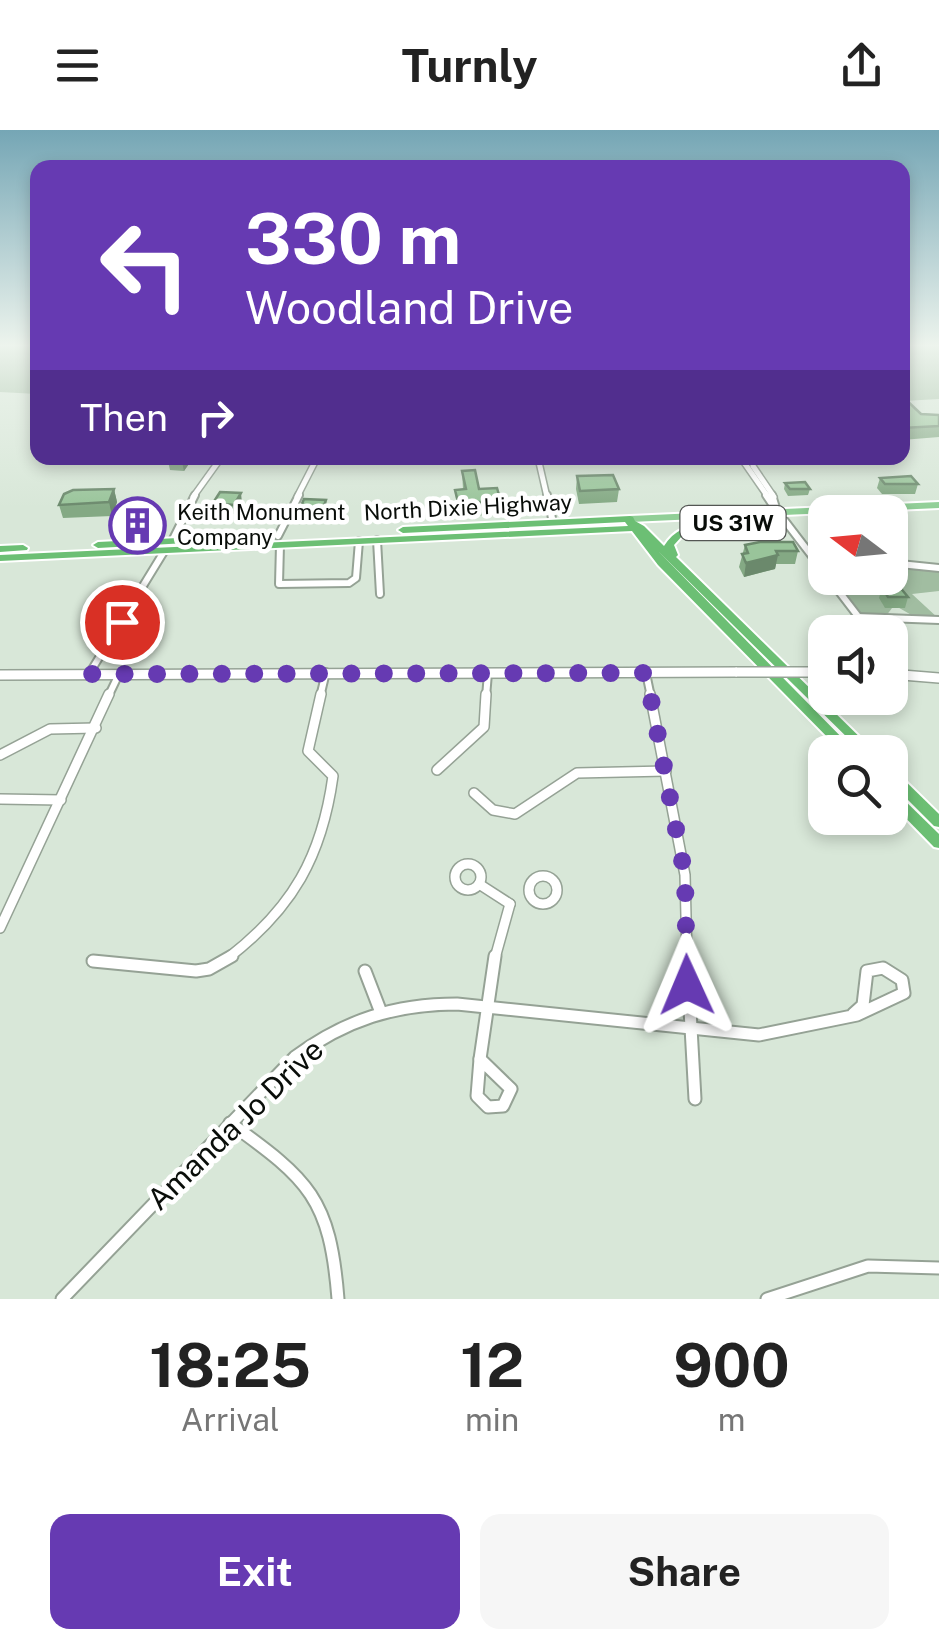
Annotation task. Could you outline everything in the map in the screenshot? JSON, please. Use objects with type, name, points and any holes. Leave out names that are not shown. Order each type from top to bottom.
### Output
[{"type":"highway","points":[[476,536],[488,531],[581,521]]},
{"type":"highway","name":"North Dixie Highway","points":[[279,540],[330,542],[450,528],[552,522],[634,525]]},
{"type":"highway","points":[[634,525],[662,564],[832,735]]},
{"type":"highway","points":[[634,525],[851,735]]},
{"type":"highway","name":"US 31W","points":[[573,532],[634,525]]},
{"type":"highway","points":[[680,566],[670,550],[671,541],[706,525]]},
{"type":"highway","points":[[330,542],[443,532],[450,528]]},
{"type":"highway","points":[[573,532],[623,539],[662,564]]},
{"type":"highway","name":"North Dixie Highway","points":[[169,546],[573,532]]},
{"type":"highway","points":[[0,554],[375,536]]},
{"type":"highway","points":[[908,792],[939,822]]},
{"type":"highway","points":[[908,812],[939,843]]},
{"type":"main road","name":"North Dixie Highway","points":[[908,509],[939,509]]},
{"type":"main road","name":"North Dixie Highway","points":[[908,512],[939,509]]},
{"type":"main road","name":"North Dixie Highway","points":[[634,525],[808,512]]},
{"type":"main road","name":"North Dixie Highway","points":[[634,525],[706,525],[780,514],[808,515]]},
{"type":"street","points":[[89,674],[169,546],[186,508],[216,465]]},
{"type":"street","points":[[315,465],[279,540],[276,580],[279,584],[348,583],[356,578],[358,540]]},
{"type":"street","points":[[540,465],[552,522]]},
{"type":"street","points":[[748,465],[808,554]]},
{"type":"street","points":[[375,536],[380,594]]},
{"type":"street","points":[[908,565],[939,568]]},
{"type":"street","points":[[840,595],[856,615]]},
{"type":"street","points":[[908,619],[939,620]]},
{"type":"street","points":[[93,962],[197,970],[217,967],[239,949],[296,885],[317,849],[333,776],[308,751],[326,672]]},
{"type":"street","points":[[437,770],[484,726],[488,672]]},
{"type":"street","points":[[0,676],[808,672]]},
{"type":"street","points":[[646,673],[685,876],[688,1028],[695,1099]]},
{"type":"street","points":[[0,928],[119,674]]},
{"type":"street","points":[[908,674],[939,678]]},
{"type":"street","points":[[0,756],[50,728],[96,728]]},
{"type":"street","points":[[474,792],[494,810],[516,814],[578,773],[666,772]]},
{"type":"street","points":[[0,799],[61,800]]},
{"type":"street","points":[[479,884],[510,904]]},
{"type":"street","points":[[510,904],[530,897]]},
{"type":"street","points":[[480,1059],[497,944],[510,904]]},
{"type":"street","name":"Amanda Jo Drive","points":[[62,1299],[312,1044],[353,1020],[380,1010],[439,1003],[486,1006],[759,1036],[853,1014],[900,998],[904,994],[902,980],[883,968],[867,971],[865,1000],[853,1014]]},
{"type":"street","points":[[365,971],[380,1010]]},
{"type":"street","points":[[230,1124],[292,1167],[321,1202],[334,1241],[338,1299]]},
{"type":"street","points":[[767,1299],[797,1294],[868,1266],[939,1268]]},
{"type":"green space","points":[[908,568],[939,571],[939,591],[912,594],[939,619],[915,617],[880,597],[886,602],[885,608],[892,608],[887,615],[862,615],[845,595],[908,595]]},
{"type":"building","points":[[910,404],[921,414],[939,415],[939,426],[910,428]]},
{"type":"building","points":[[475,470],[479,489],[497,488],[501,502],[458,502],[455,490],[466,489],[462,471]]},
{"type":"building","points":[[613,475],[619,489],[580,491],[577,476]]},
{"type":"building","points":[[911,476],[918,484],[885,484],[880,478]]},
{"type":"building","points":[[805,482],[810,489],[790,489],[785,483]]},
{"type":"building","points":[[114,489],[109,502],[59,505],[64,494],[73,490]]},
{"type":"building","points":[[220,492],[241,493],[234,505],[213,503]]},
{"type":"building","points":[[304,499],[326,500],[322,511],[299,511]]},
{"type":"building","points":[[148,509],[143,521],[123,521],[128,510]]},
{"type":"building","points":[[793,542],[798,551],[776,551],[778,555],[746,563],[742,554],[748,553],[745,545]]},
{"type":"place","name":"Keith Monument Company","points":[[138,525]]},
{"type":"route","points":[[122,622],[89,674],[646,673],[685,876],[687,985]]}]
